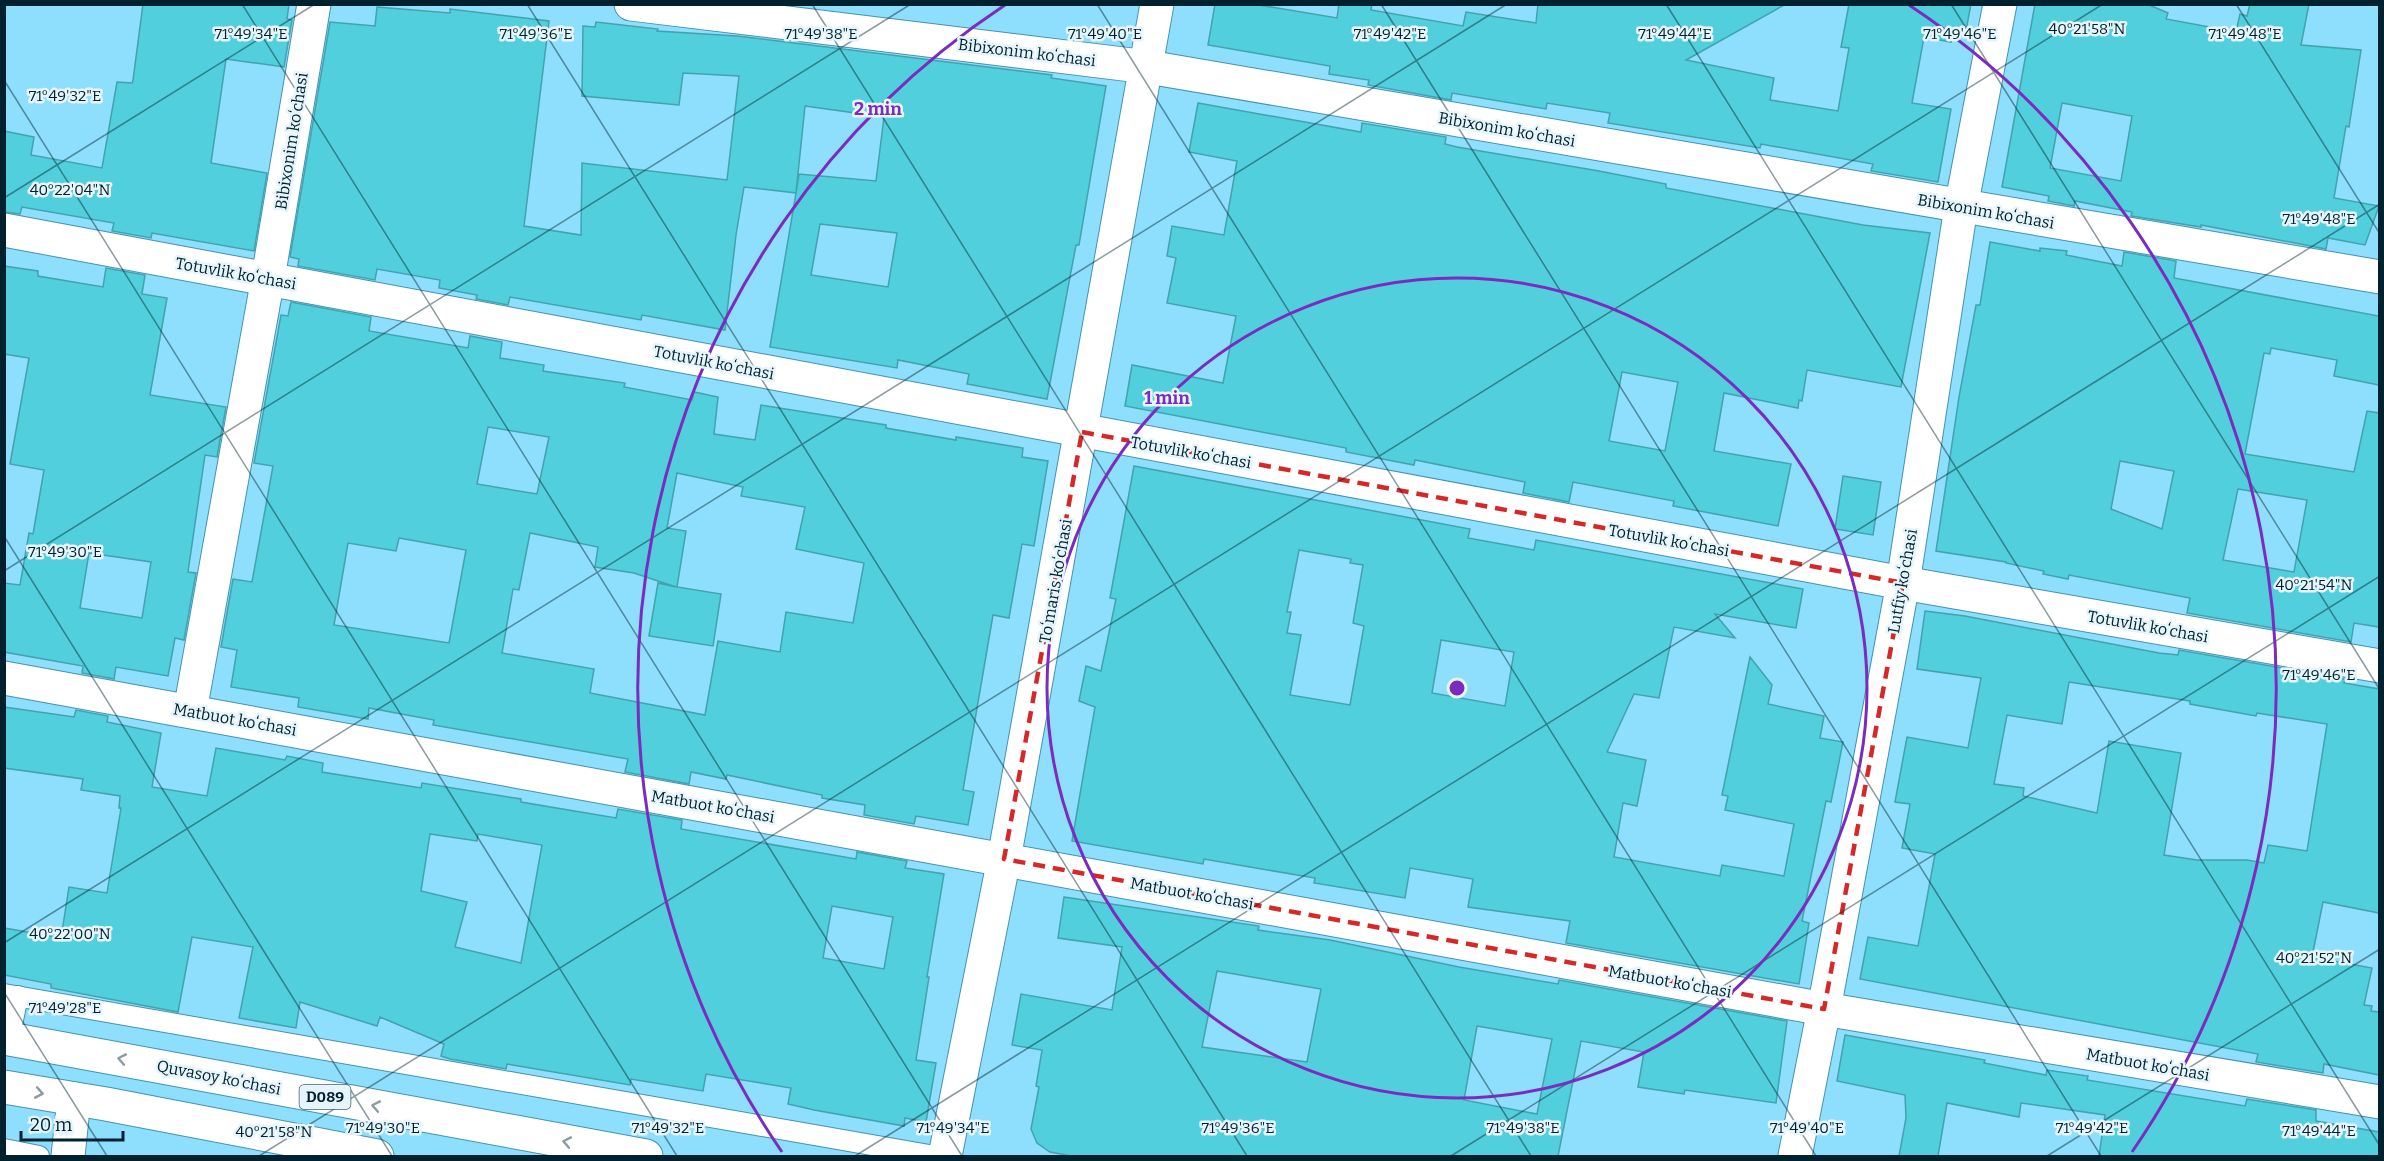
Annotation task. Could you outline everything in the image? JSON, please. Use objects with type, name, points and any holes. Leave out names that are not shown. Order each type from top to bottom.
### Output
[{"type":"street","name":"Bibixonim koʻchasi","points":[[190,711],[268,278],[314,4]]},
{"type":"street","name":"Bibixonim koʻchasi","points":[[631,4],[1148,67],[2379,277]]},
{"type":"street","name":"Toʻmaris koʻchasi","points":[[945,1156],[1004,859],[1148,67],[1157,4]]},
{"type":"street","name":"Lutfiy koʻchasi","points":[[1795,1156],[1903,583],[1961,207],[2000,4]]},
{"type":"street","name":"Totuvlik koʻchasi","points":[[4,230],[1903,583],[2379,666]]},
{"type":"street","name":"Matbuot koʻchasi","points":[[4,678],[1824,1009],[2379,1102]]},
{"type":"street","name":"Quvasoy koʻchasi","points":[[7,1039],[646,1156]]},
{"type":"street","points":[[4,1087],[90,1101],[377,1156]]},
{"type":"street","points":[[68,1156],[90,1101]]},
{"type":"lane","points":[[7,1039],[11,995],[935,1156]]},
{"type":"lane","points":[[4,1149],[39,1156]]},
{"type":"highlighted area","points":[[1082,432],[1903,583],[1824,1009],[1004,859]]},
{"type":"building","points":[[143,4],[289,4],[287,19],[292,20],[284,67],[226,59],[211,163],[267,173],[254,251],[152,233],[151,238],[112,231],[114,223],[22,207],[20,214],[4,212],[4,131],[34,137],[31,155],[102,168],[117,82],[132,83],[133,80]]},
{"type":"building","points":[[1215,4],[1253,4],[1337,18],[1339,4],[1372,4],[1371,10],[1463,26],[1466,12],[1536,23],[1538,4],[1786,4],[1686,60],[1774,78],[1770,100],[1838,111],[1849,48],[1841,47],[1849,4],[1971,4],[1965,36],[1952,34],[1951,42],[1924,37],[1912,103],[1951,109],[1938,182],[1871,171],[1873,164],[1761,144],[1760,148],[1608,123],[1610,113],[1547,103],[1546,109],[1452,93],[1451,100],[1368,85],[1369,80],[1329,74],[1330,66],[1208,45]]},
{"type":"building","points":[[2035,4],[2147,4],[2168,13],[2166,19],[2236,32],[2240,14],[2247,16],[2250,4],[2309,4],[2301,45],[2361,50],[2349,127],[2346,126],[2334,198],[2379,206],[2365,245],[2328,238],[2326,249],[2201,225],[2201,227],[2131,216],[2132,212],[2075,201],[2074,206],[2048,201],[2049,196],[2002,187]],"holes":[[[2062,103],[2132,116],[2121,181],[2050,168]]]},
{"type":"building","points":[[377,7],[450,13],[450,9],[549,21],[524,226],[581,235],[582,163],[727,180],[739,76],[683,73],[679,105],[582,96],[583,26],[595,27],[596,22],[658,29],[657,31],[737,36],[1052,75],[1051,78],[1106,86],[1079,245],[1076,245],[1047,399],[967,384],[969,374],[898,360],[897,368],[770,347],[796,193],[744,187],[725,330],[642,315],[641,320],[510,297],[508,305],[476,299],[477,295],[439,288],[440,280],[377,269],[375,280],[298,266],[299,259],[290,257],[330,22],[375,26]],"holes":[[[805,106],[884,117],[876,181],[799,174],[796,193]],[[820,224],[897,233],[888,287],[811,275]]]},
{"type":"building","points":[[1198,103],[1361,132],[1362,123],[1446,137],[1445,144],[1457,147],[1599,171],[1666,184],[1666,188],[1863,225],[1930,233],[1901,387],[1807,370],[1802,401],[1799,400],[1798,408],[1724,393],[1714,451],[1791,464],[1778,526],[1673,506],[1674,501],[1573,482],[1569,502],[1523,493],[1525,482],[1415,460],[1414,465],[1346,452],[1346,448],[1125,406],[1132,365],[1223,383],[1236,316],[1167,303],[1176,258],[1167,256],[1172,226],[1224,235],[1237,161],[1189,152]],"holes":[[[1622,372],[1678,382],[1665,451],[1609,441]]]},
{"type":"building","points":[[1990,242],[2040,251],[2040,248],[2067,251],[2066,255],[2122,266],[2124,252],[2176,261],[2174,278],[2379,316],[2379,385],[2334,376],[2337,360],[2271,348],[2270,354],[2264,353],[2245,454],[2354,472],[2367,411],[2379,413],[2379,627],[2354,623],[2351,642],[2187,613],[2190,598],[2069,575],[2068,579],[2006,562],[1936,551],[1959,397],[1976,305],[1980,305]],"holes":[[[2120,461],[2174,471],[2162,529],[2111,509]],[[2238,489],[2307,500],[2294,572],[2223,560]]]},
{"type":"building","points":[[4,266],[38,271],[38,276],[103,287],[106,268],[145,275],[142,294],[167,298],[150,395],[226,407],[217,457],[205,455],[188,572],[196,573],[184,640],[175,638],[168,676],[116,667],[114,679],[82,673],[83,666],[4,652],[4,583],[20,585],[29,533],[33,534],[44,470],[10,464],[29,358],[4,354]],"holes":[[[89,553],[151,562],[142,618],[80,608]]]},
{"type":"building","points":[[291,302],[371,317],[369,331],[468,348],[470,336],[502,342],[500,358],[544,365],[543,371],[625,383],[624,387],[692,400],[694,392],[718,397],[714,434],[755,440],[761,405],[886,425],[886,428],[956,440],[956,437],[1023,448],[1022,457],[1048,461],[1034,546],[1022,544],[1009,618],[993,615],[963,790],[974,792],[968,825],[916,816],[914,824],[864,815],[865,805],[822,798],[822,795],[727,775],[726,779],[691,772],[689,784],[625,772],[628,759],[433,725],[434,720],[369,708],[368,719],[298,707],[299,698],[231,687],[237,650],[221,647],[233,579],[252,582],[273,466],[254,463],[281,315],[288,316]],"holes":[[[488,427],[549,437],[537,494],[477,484]],[[677,473],[743,487],[741,496],[805,507],[796,549],[864,563],[853,623],[786,612],[780,652],[718,641],[705,715],[590,693],[594,669],[502,653],[513,589],[519,590],[530,533],[598,547],[595,567],[634,573],[676,587],[658,583],[649,636],[713,646],[721,594],[677,587],[686,531],[667,528]],[[399,538],[466,550],[449,643],[334,625],[348,543],[396,551]]]},
{"type":"building","points":[[1134,466],[1470,529],[1468,538],[1534,550],[1536,540],[1803,589],[1796,628],[1715,614],[1735,638],[1674,627],[1659,698],[1634,694],[1607,752],[1646,760],[1637,806],[1623,803],[1614,857],[1720,876],[1722,865],[1784,876],[1794,824],[1725,810],[1728,796],[1722,795],[1750,657],[1772,685],[1768,704],[1824,716],[1820,738],[1843,742],[1831,802],[1826,801],[1802,921],[1809,923],[1799,984],[1566,943],[1570,921],[1468,907],[1473,879],[1410,868],[1405,898],[1314,883],[1315,878],[1204,859],[1203,864],[1072,841],[1095,707],[1079,701],[1086,666],[1101,671],[1116,599],[1110,598]],"holes":[[[1299,550],[1351,559],[1350,563],[1363,565],[1353,623],[1364,626],[1350,705],[1290,695],[1301,635],[1287,633],[1291,612],[1287,612]],[[1441,640],[1514,652],[1505,706],[1432,693]]]},
{"type":"building","points":[[1843,476],[1881,482],[1873,535],[1835,529]]},
{"type":"building","points":[[1925,611],[1965,616],[2159,653],[2178,655],[2179,650],[2345,679],[2344,683],[2379,689],[2379,913],[2323,902],[2312,957],[2372,968],[2364,1005],[2372,1006],[2371,1011],[2379,1012],[2379,1075],[2324,1064],[2323,1073],[2256,1062],[2258,1054],[1860,979],[1868,937],[1918,946],[1935,854],[1902,848],[1910,804],[1895,802],[1907,737],[1968,748],[1981,678],[1917,669]],"holes":[[[2069,682],[2190,701],[2190,704],[2256,716],[2257,713],[2327,724],[2307,851],[2268,845],[2264,863],[2247,860],[2197,860],[2164,855],[2181,753],[2109,741],[2097,813],[2023,796],[2024,788],[1994,784],[2007,715],[2062,724]]]},
{"type":"building","points":[[4,707],[74,717],[76,710],[108,716],[107,722],[161,733],[152,787],[207,796],[216,748],[285,760],[287,756],[323,763],[322,772],[421,788],[422,783],[521,799],[521,802],[616,818],[618,809],[682,820],[681,829],[856,859],[857,852],[907,861],[905,868],[944,874],[916,1060],[936,1063],[926,1122],[905,1118],[904,1126],[814,1110],[788,1104],[791,1088],[706,1074],[703,1091],[631,1079],[630,1085],[507,1064],[506,1069],[450,1059],[441,1056],[444,1044],[380,1017],[377,1026],[300,1002],[296,1028],[239,1018],[253,947],[192,937],[178,1012],[51,988],[51,984],[4,975],[4,928],[61,938],[69,887],[107,893],[121,808],[119,808],[120,796],[81,790],[83,779],[4,768]],"holes":[[[430,834],[477,841],[478,834],[542,845],[521,963],[455,947],[467,902],[421,891]],[[832,906],[893,917],[884,969],[823,958]]]},
{"type":"building","points":[[1064,897],[1259,926],[1258,930],[1330,940],[1459,967],[1558,984],[1559,980],[1787,1021],[1776,1103],[1685,1090],[1684,1094],[1638,1087],[1644,1052],[1581,1041],[1558,1156],[1071,1156],[1050,1152],[1037,1143],[1031,1129],[1039,1087],[1036,1086],[1042,1050],[1012,1045],[1021,994],[1112,1010],[1122,947],[1058,938]],"holes":[[[1217,971],[1321,989],[1307,1062],[1202,1047]],[[1477,1026],[1552,1039],[1537,1114],[1464,1100]]]},
{"type":"building","points":[[1845,1035],[1985,1060],[1984,1063],[2046,1075],[2047,1070],[2088,1076],[2087,1080],[2245,1106],[2247,1099],[2316,1110],[2316,1121],[2379,1132],[2379,1156],[2099,1156],[2105,1115],[2021,1103],[2019,1117],[1947,1103],[1938,1156],[1899,1156],[1906,1118],[1905,1095],[1837,1081]]}]
